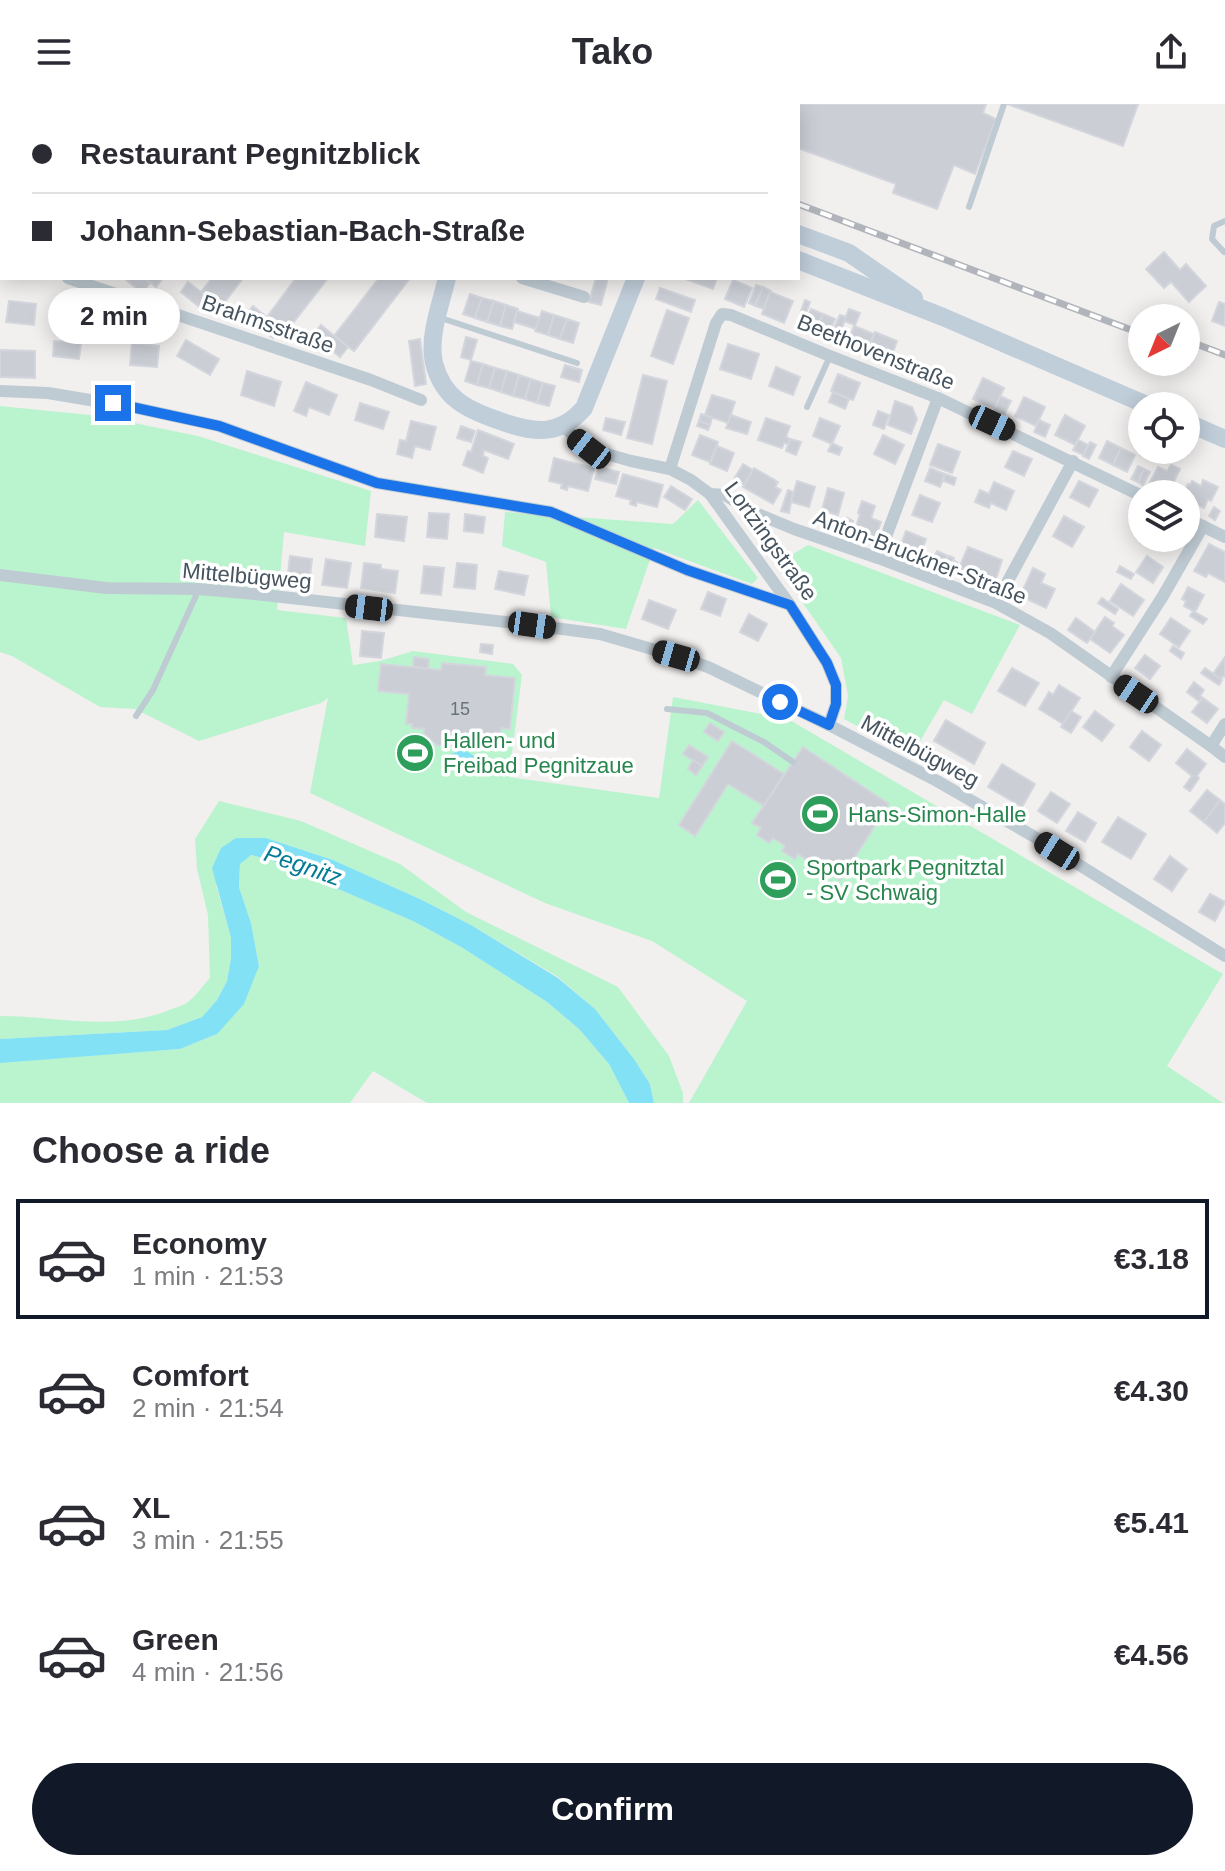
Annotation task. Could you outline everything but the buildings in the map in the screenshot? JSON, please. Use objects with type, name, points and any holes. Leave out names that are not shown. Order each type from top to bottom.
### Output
[{"type":"main road","points":[[800,235],[849,253],[943,317]]},
{"type":"main road","points":[[800,261],[943,317],[1128,397]]},
{"type":"main road","points":[[447,280],[433,343],[434,362],[442,381],[457,401],[473,412],[524,430],[536,431],[563,425],[584,408],[635,280]]},
{"type":"main road","points":[[1200,428],[1225,439]]},
{"type":"street","name":"Brahmsstraße","points":[[81,280],[101,283],[421,400]]},
{"type":"street","points":[[529,280],[584,297]]},
{"type":"street","name":"Beethovenstraße","points":[[670,469],[716,323],[722,314],[938,398],[1128,489]]},
{"type":"street","points":[[0,391],[48,393],[219,426],[377,483],[551,512],[687,570],[790,605]]},
{"type":"street","points":[[878,558],[938,398]]},
{"type":"street","name":"Lortzingstraße","points":[[563,425],[589,449],[670,469],[710,494],[790,605],[827,663],[836,685],[836,704],[829,725]]},
{"type":"street","points":[[996,603],[1073,461]]},
{"type":"street","name":"Anton-Bruckner-Straße","points":[[710,494],[725,495],[753,512],[794,529],[996,603],[1050,633],[1225,757]]},
{"type":"street","points":[[1200,525],[1225,537]]},
{"type":"street","points":[[1111,677],[1203,526]]},
{"type":"street","name":"Mittelbügweg","points":[[0,575],[106,588],[199,589],[532,625],[600,634],[676,656],[708,667],[937,781],[1033,836],[1225,956]]},
{"type":"street","points":[[1211,746],[1225,724]]},
{"type":"lane","points":[[969,207],[1004,104]]},
{"type":"lane","points":[[1224,252],[1212,239],[1214,226],[1225,221]]},
{"type":"lane","points":[[438,317],[577,363]]},
{"type":"lane","points":[[807,407],[830,356]]},
{"type":"lane","points":[[136,716],[153,690],[199,589]]},
{"type":"lane","points":[[667,709],[707,713],[764,742],[793,762]]},
{"type":"green space","points":[[0,406],[100,416],[198,436],[371,491],[365,546],[284,532],[277,610],[346,618],[353,665],[413,651],[513,664],[522,675],[509,777],[659,798],[673,697],[788,719],[1223,974],[1167,1066],[1223,1103],[689,1103],[747,1001],[652,941],[545,903],[310,793],[328,698],[321,703],[199,741],[135,709],[100,707],[0,652]]},
{"type":"green space","points":[[698,500],[758,578],[752,584],[654,548],[626,629],[551,617],[546,562],[502,546],[505,512],[673,524]]},
{"type":"green space","points":[[808,545],[1020,625],[972,714],[944,700],[912,755],[844,719],[848,696],[841,658],[776,564]]},
{"type":"green space","points":[[219,801],[301,821],[400,864],[466,912],[618,987],[669,1056],[683,1093],[683,1103],[654,1103],[650,1084],[634,1059],[595,1009],[558,977],[422,900],[333,860],[266,838],[216,885],[231,938],[231,958],[227,981],[217,1000],[202,1017],[167,1030],[0,1039],[0,1016],[87,1022],[129,1020],[179,1007],[195,996],[210,978],[208,915],[197,869],[195,839]]},
{"type":"green space","points":[[250,855],[273,861],[415,922],[461,947],[547,1002],[579,1029],[609,1064],[629,1103],[427,1103],[373,1071],[350,1103],[0,1103],[0,1063],[3,1062],[180,1049],[217,1034],[259,966],[251,923],[239,887],[240,864]]},
{"type":"water","points":[[458,746],[463,747],[463,753],[467,751],[476,758],[470,768],[447,762],[447,755],[457,752]]},
{"type":"water","name":"Pegnitz","points":[[236,838],[266,838],[333,860],[471,925],[558,978],[595,1009],[634,1059],[650,1084],[654,1103],[629,1103],[609,1064],[579,1029],[547,1002],[461,947],[415,922],[273,861],[251,855],[240,864],[239,887],[251,923],[259,966],[244,1004],[217,1034],[180,1049],[0,1063],[0,1039],[167,1030],[202,1017],[217,1000],[227,981],[231,958],[231,938],[212,868],[221,848]]},
{"type":"railway","points":[[800,205],[1128,329]]},
{"type":"railway","points":[[1200,345],[1225,355]]},
{"type":"place","name":"Hallen- und Freibad Pegnitzaue","points":[[415,753]]},
{"type":"place","name":"Hans-Simon-Halle","points":[[820,814]]},
{"type":"place","name":"Sportpark Pegnitztal - SV Schwaig","points":[[778,880]]},
{"type":"route","points":[[113,403],[219,426],[377,483],[551,512],[687,570],[790,605],[827,663],[836,685],[836,704],[829,725],[780,702]]}]
